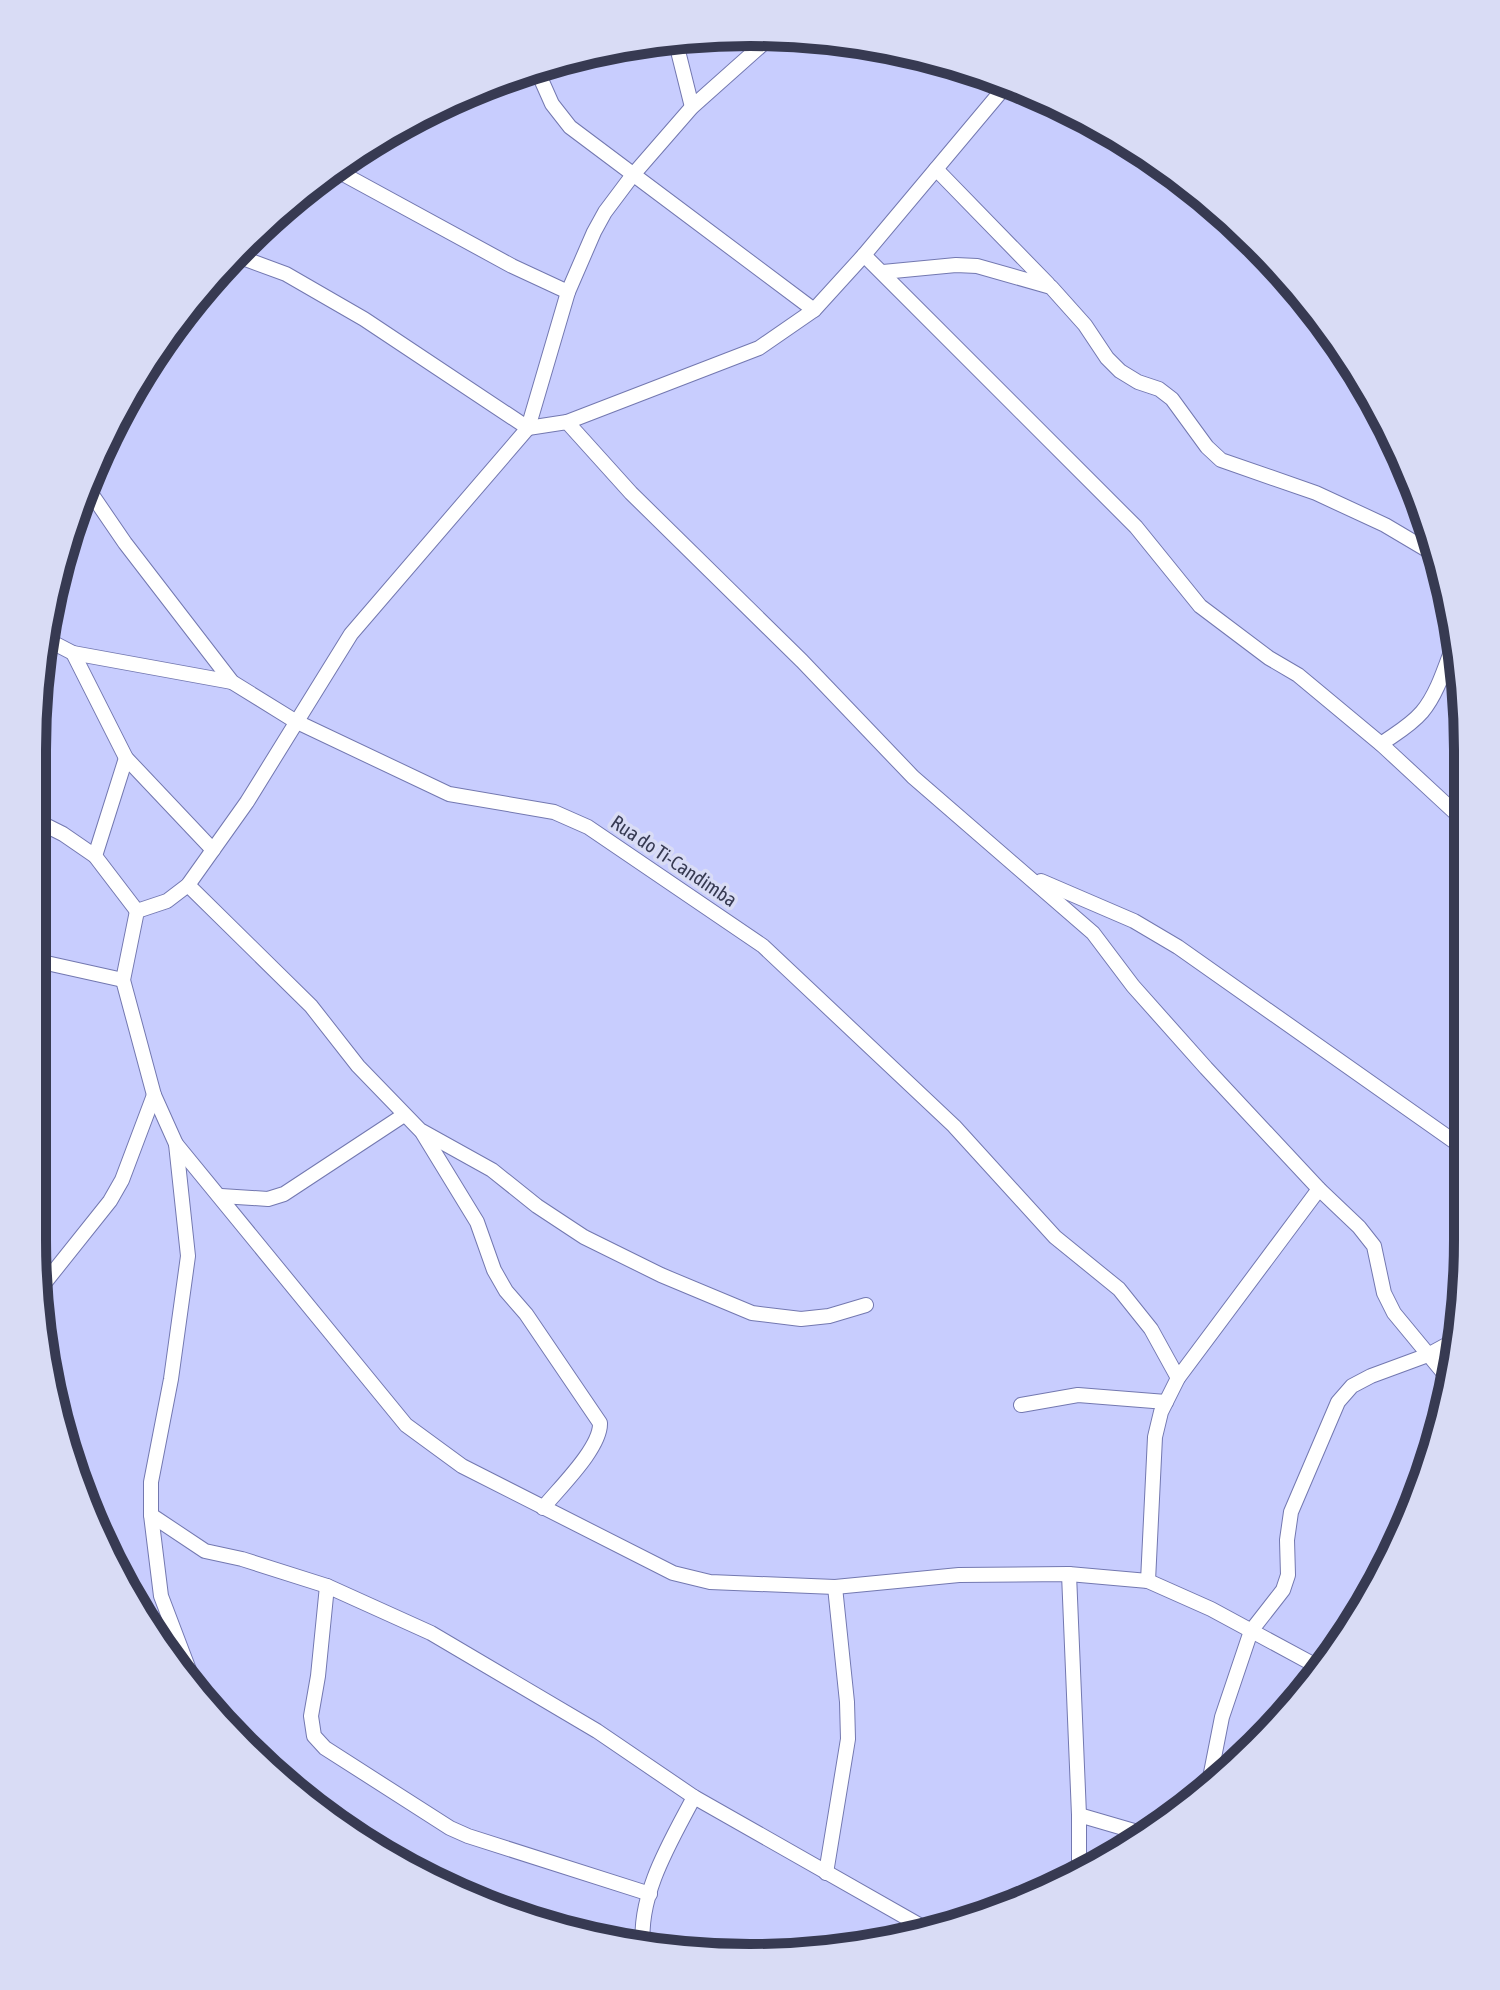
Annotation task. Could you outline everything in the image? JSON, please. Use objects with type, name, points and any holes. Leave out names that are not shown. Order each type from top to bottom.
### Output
[{"type":"street","points":[[137,911],[167,901],[188,885],[247,802],[295,721],[365,617],[528,428],[568,292],[594,232],[632,176],[692,107],[760,46]]},
{"type":"street","points":[[678,50],[692,107]]},
{"type":"street","points":[[540,78],[552,104],[570,127],[814,310]]},
{"type":"street","points":[[246,259],[286,274],[364,319],[528,428],[567,422],[759,348],[814,310],[1001,93]]},
{"type":"street","points":[[936,169],[1051,287],[1085,325],[1107,358],[1120,371],[1138,382],[1159,389],[1172,399],[1207,447],[1221,460],[1316,493],[1385,525],[1424,548]]},
{"type":"street","points":[[345,175],[512,266],[568,292]]},
{"type":"street","points":[[864,255],[1136,527],[1200,606],[1298,675],[1381,744],[1454,812]]},
{"type":"street","points":[[883,272],[977,266],[1051,287]]},
{"type":"street","points":[[567,422],[631,493],[802,661],[913,777],[1093,933],[1133,986],[1319,1189],[1347,1213],[1374,1246],[1384,1293],[1394,1313],[1441,1370]]},
{"type":"street","name":"Rua do Ti-Candimba","points":[[94,497],[232,682],[295,721],[449,794],[554,812],[588,827],[763,946],[954,1126],[1055,1237],[1119,1289],[1151,1329],[1178,1378]]},
{"type":"street","points":[[55,643],[73,653],[232,682]]},
{"type":"street","points":[[73,653],[126,758],[213,850]]},
{"type":"street","points":[[1381,744],[1409,726],[1422,712],[1448,658]]},
{"type":"street","points":[[95,856],[126,758]]},
{"type":"street","points":[[46,826],[95,856],[137,911],[123,980],[154,1095],[176,1144],[406,1425],[462,1466],[673,1573],[710,1582],[835,1587],[959,1575],[1069,1574],[1148,1581],[1211,1609],[1312,1664]]},
{"type":"street","points":[[1030,876],[1134,921],[1166,939],[1454,1141]]},
{"type":"street","points":[[188,885],[311,1006],[358,1066],[420,1130],[492,1170],[537,1206],[584,1237],[661,1275],[752,1313],[801,1319],[829,1316],[866,1305]]},
{"type":"street","points":[[46,963],[123,980]]},
{"type":"street","points":[[48,1279],[110,1201],[122,1180],[154,1095]]},
{"type":"street","points":[[221,1196],[268,1199],[284,1194],[404,1115]]},
{"type":"street","points":[[420,1130],[477,1222],[494,1270],[506,1291],[526,1314],[600,1423],[601,1432],[595,1445],[543,1508]]},
{"type":"street","points":[[176,1144],[188,1256],[171,1379],[151,1482],[151,1515],[161,1596],[186,1662]]},
{"type":"street","points":[[1148,1581],[1154,1448],[1161,1412],[1178,1378],[1319,1189]]},
{"type":"street","points":[[1211,1771],[1222,1717],[1251,1631],[1283,1590],[1288,1575],[1287,1540],[1291,1512],[1338,1402],[1352,1386],[1371,1376],[1446,1345]]},
{"type":"street","points":[[1021,1405],[1078,1395],[1166,1402]]},
{"type":"street","points":[[151,1515],[205,1551],[242,1559],[327,1586],[431,1633],[597,1731],[694,1797],[916,1923]]},
{"type":"street","points":[[1069,1574],[1079,1862]]},
{"type":"street","points":[[327,1586],[311,1716],[314,1736],[325,1748],[450,1828],[650,1894]]},
{"type":"street","points":[[826,1873],[848,1739],[835,1587]]},
{"type":"street","points":[[644,1936],[650,1894],[660,1865],[694,1797]]},
{"type":"street","points":[[1079,1815],[1132,1831]]}]
